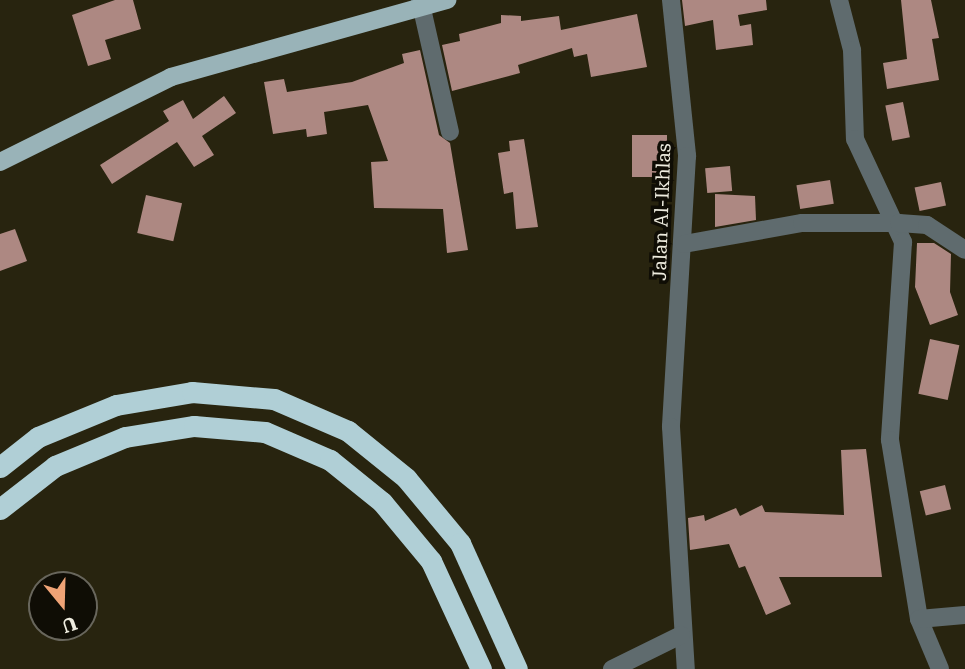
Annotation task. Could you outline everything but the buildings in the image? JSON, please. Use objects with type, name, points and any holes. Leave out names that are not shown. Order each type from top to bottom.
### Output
[{"type":"highway","points":[[0,467],[38,437],[116,405],[192,392],[274,399],[348,431],[406,478],[460,543],[517,669]]},
{"type":"highway","points":[[0,509],[55,466],[125,437],[194,426],[265,432],[330,460],[382,502],[431,561],[481,669]]},
{"type":"main road","points":[[0,162],[171,77],[421,3],[447,0]]},
{"type":"street","name":"Jalan Al-Ikhlas","points":[[671,0],[687,156],[684,244],[671,427],[681,635],[686,669]]},
{"type":"street","points":[[839,0],[852,50],[855,139],[871,180],[899,223],[904,256],[890,440],[919,619],[940,669]]},
{"type":"street","points":[[421,3],[450,132]]},
{"type":"street","points":[[684,244],[802,223],[899,223],[927,225],[965,250]]},
{"type":"street","points":[[919,619],[965,615]]},
{"type":"street","points":[[612,669],[681,635]]}]
